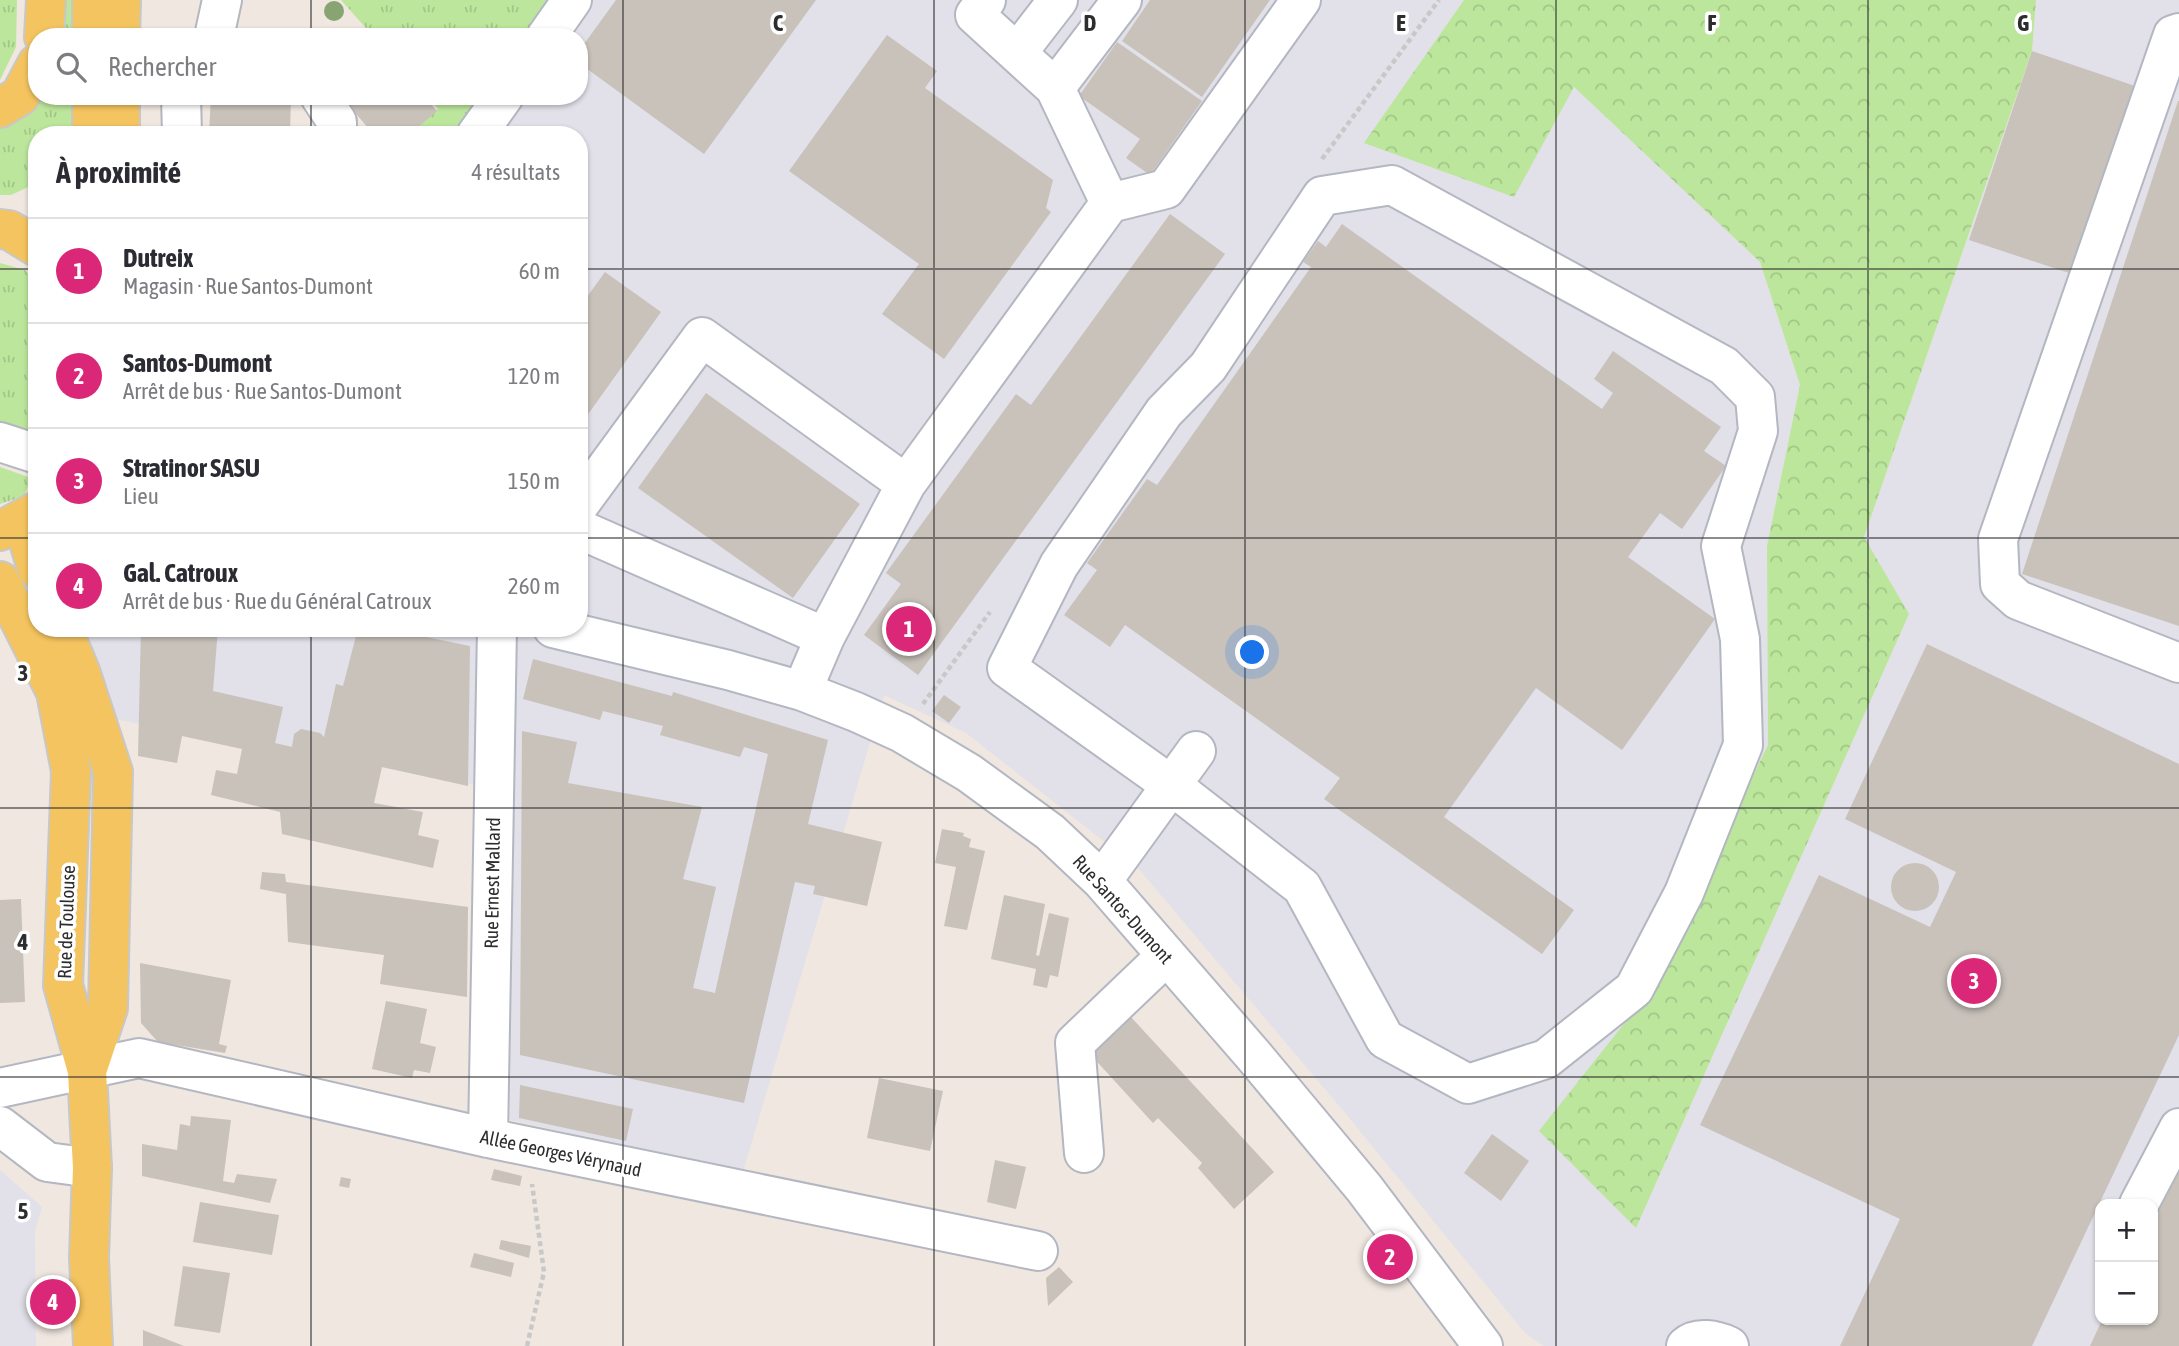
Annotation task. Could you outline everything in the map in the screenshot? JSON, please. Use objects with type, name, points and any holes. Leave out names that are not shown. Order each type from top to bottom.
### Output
[{"type":"main road","points":[[44,28],[46,0]]},
{"type":"main road","points":[[92,0],[92,28]]},
{"type":"main road","points":[[120,28],[121,0]]},
{"type":"main road","points":[[0,108],[20,96],[28,81]]},
{"type":"main road","points":[[92,105],[92,126]]},
{"type":"main road","points":[[120,105],[120,126]]},
{"type":"main road","points":[[0,531],[28,516]]},
{"type":"main road","name":"Rue de Toulouse","points":[[0,581],[28,636]]},
{"type":"main road","name":"Rue de Toulouse","points":[[28,637],[56,692],[71,771],[64,985],[87,1071]]},
{"type":"main road","points":[[66,637],[80,671],[113,772],[108,1009],[87,1071],[92,1168],[89,1258],[93,1346]]},
{"type":"street","points":[[217,28],[222,0]]},
{"type":"street","points":[[552,28],[572,0]]},
{"type":"street","points":[[986,0],[975,15],[1055,88],[1110,203]]},
{"type":"street","points":[[1017,53],[1058,0]]},
{"type":"street","points":[[1055,88],[1122,0]]},
{"type":"street","points":[[802,691],[825,636],[906,484],[1110,203],[1166,190],[1301,0]]},
{"type":"street","points":[[2179,33],[2173,35],[1998,539],[2000,584],[2018,600],[2179,663]]},
{"type":"street","points":[[181,105],[182,126]]},
{"type":"street","points":[[312,105],[312,126]]},
{"type":"street","points":[[326,105],[337,126]]},
{"type":"street","points":[[482,126],[498,105]]},
{"type":"street","points":[[1392,185],[1724,366],[1755,397],[1758,431],[1721,546],[1740,639],[1743,745],[1684,893],[1634,989],[1546,1059],[1468,1084],[1385,1039],[1303,887],[1171,785],[1007,668],[1059,565],[1164,412],[1208,368],[1322,196],[1392,185]]},
{"type":"street","points":[[588,493],[702,337],[906,484]]},
{"type":"street","points":[[0,442],[28,451]]},
{"type":"street","points":[[588,533],[825,636]]},
{"type":"street","name":"Rue Ernest Mallard","points":[[497,637],[506,1142]]},
{"type":"street","name":"Rue Santos-Dumont","points":[[588,637],[802,691],[902,733],[969,773],[1050,832],[1102,880],[1364,1188],[1483,1346]]},
{"type":"street","points":[[1102,880],[1196,751]]},
{"type":"street","points":[[1084,1153],[1075,1043],[1166,956]]},
{"type":"street","name":"Allée Georges Vérynaud","points":[[0,1088],[139,1058],[506,1142],[1038,1251]]},
{"type":"street","points":[[0,1126],[47,1162],[92,1168]]},
{"type":"street","points":[[2142,1199],[2179,1128]]},
{"type":"street","points":[[1686,1346],[1691,1342],[1716,1340],[1728,1346]]},
{"type":"path","points":[[506,1142],[536,1202],[544,1272],[527,1346]]},
{"type":"shaded area","points":[[551,0],[1464,0],[1365,143],[1573,86],[1760,262],[1800,385],[1767,546],[1768,745],[1646,996],[1636,1228],[1909,614],[1864,537],[2032,52],[2036,0],[2179,0],[2179,1346],[1544,1346],[1526,1334],[1346,1114],[1138,868],[966,733],[884,695],[743,1172],[510,1120],[511,791],[75,712],[51,637],[588,637],[588,126],[457,126],[472,105],[588,105],[588,28],[530,28]]},
{"type":"shaded area","points":[[0,1170],[42,1207],[35,1232],[36,1346],[0,1346]]},
{"type":"green space","points":[[0,0],[17,0],[16,47],[0,80]]},
{"type":"green space","points":[[61,0],[83,0],[83,28],[56,28]]},
{"type":"green space","points":[[341,0],[551,0],[530,28],[366,28]]},
{"type":"green space","points":[[1464,0],[2036,0],[2032,51],[1864,537],[1909,614],[1636,1228],[1539,1131],[1646,996],[1768,745],[1767,546],[1800,385],[1760,262],[1574,87],[1514,197],[1364,143]]},
{"type":"green space","points":[[28,103],[28,105],[82,105],[78,126],[28,126],[28,187],[11,195],[0,195],[0,124]]},
{"type":"green space","points":[[435,105],[472,105],[457,126],[419,126],[438,109]]},
{"type":"green space","points":[[0,263],[25,270],[28,274],[28,438],[0,430]]},
{"type":"green space","points":[[0,467],[28,477],[24,496],[0,504]]},
{"type":"building","points":[[616,0],[816,0],[704,154],[588,70],[588,39]]},
{"type":"building","points":[[1150,0],[1270,0],[1202,97],[1122,41]]},
{"type":"building","points":[[887,35],[937,71],[925,88],[1053,180],[1046,208],[1051,212],[944,359],[882,314],[919,264],[789,171]]},
{"type":"building","points":[[1117,42],[1202,101],[1150,175],[1126,158],[1140,139],[1079,96]]},
{"type":"building","points":[[2032,51],[2138,87],[2075,275],[1969,240]]},
{"type":"building","points":[[2179,101],[2179,626],[2022,574]]},
{"type":"building","points":[[211,105],[291,105],[290,126],[209,126]]},
{"type":"building","points":[[349,105],[432,105],[437,111],[420,126],[366,126]]},
{"type":"building","points":[[1170,214],[1225,254],[918,675],[864,635],[901,584],[886,573],[1016,394],[1031,405]]},
{"type":"building","points":[[1342,224],[1602,409],[1613,393],[1594,379],[1613,351],[1721,427],[1704,451],[1726,466],[1682,529],[1660,513],[1628,557],[1715,619],[1622,750],[1536,688],[1444,817],[1574,910],[1542,954],[1324,799],[1340,778],[1125,625],[1110,647],[1064,615],[1097,570],[1087,563],[1147,479],[1157,485],[1311,267],[1303,262],[1318,241],[1326,247]]},
{"type":"building","points":[[605,272],[661,312],[588,414],[588,296]]},
{"type":"building","points":[[706,393],[860,504],[793,598],[638,488]]},
{"type":"building","points":[[141,637],[217,637],[213,691],[283,707],[275,743],[292,747],[294,734],[301,729],[320,733],[324,737],[336,684],[343,686],[356,637],[426,637],[470,646],[468,786],[382,767],[374,803],[423,812],[418,835],[439,840],[433,868],[282,834],[280,812],[211,795],[216,770],[237,774],[242,749],[182,736],[177,763],[138,756]]},
{"type":"building","points":[[1927,644],[2179,764],[2179,1035],[2101,1199],[2095,1199],[2095,1213],[2032,1346],[1840,1346],[1900,1219],[1700,1125],[1819,875],[1930,927],[1956,872],[1845,819]]},
{"type":"building","points":[[533,659],[672,696],[673,692],[828,740],[808,824],[882,842],[867,906],[813,894],[815,886],[795,882],[744,1103],[520,1055],[522,731],[577,742],[568,783],[702,807],[683,879],[716,887],[693,988],[715,993],[768,754],[744,747],[740,757],[660,735],[663,726],[603,711],[600,720],[523,699]]},
{"type":"building","points":[[944,695],[961,707],[949,723],[932,711]]},
{"type":"building","points":[[942,829],[964,833],[963,836],[971,839],[969,847],[985,851],[967,930],[944,926],[956,867],[935,863]]},
{"type":"building","points":[[1915,863],[1932,870],[1939,887],[1932,904],[1915,911],[1898,904],[1891,887],[1898,870]]},
{"type":"building","points":[[262,872],[285,874],[286,882],[468,907],[467,997],[380,984],[384,955],[288,942],[286,894],[260,889]]},
{"type":"building","points":[[1004,895],[1045,904],[1036,955],[1039,956],[1049,913],[1069,918],[1058,977],[1050,975],[1047,988],[1033,985],[1036,969],[991,959]]},
{"type":"building","points":[[21,899],[25,1002],[0,1003],[0,900]]},
{"type":"building","points":[[140,963],[231,980],[219,1044],[227,1046],[225,1053],[158,1042],[141,1023]]},
{"type":"building","points":[[386,1001],[427,1009],[420,1043],[436,1047],[430,1073],[414,1070],[412,1078],[372,1069]]},
{"type":"building","points":[[1130,1016],[1274,1172],[1234,1209],[1198,1168],[1202,1163],[1158,1118],[1153,1123],[1090,1054]]},
{"type":"building","points":[[879,1078],[943,1091],[930,1151],[867,1138]]},
{"type":"building","points":[[520,1085],[633,1109],[626,1141],[519,1118]]},
{"type":"building","points":[[191,1116],[231,1120],[223,1181],[234,1183],[237,1174],[277,1179],[270,1203],[142,1176],[142,1144],[177,1150],[180,1124],[190,1126]]},
{"type":"building","points":[[1492,1134],[1529,1161],[1501,1201],[1464,1173]]},
{"type":"building","points":[[2179,1158],[2179,1346],[2090,1346],[2100,1325],[2158,1325],[2158,1202]]},
{"type":"building","points":[[995,1160],[1026,1167],[1016,1209],[987,1202]]},
{"type":"building","points":[[494,1169],[522,1176],[520,1186],[491,1180]]},
{"type":"building","points":[[341,1177],[351,1179],[349,1188],[339,1186]]},
{"type":"building","points":[[200,1202],[279,1215],[272,1255],[193,1242]]},
{"type":"building","points":[[501,1240],[531,1246],[529,1258],[499,1249]]},
{"type":"building","points":[[474,1253],[514,1263],[511,1277],[470,1267]]},
{"type":"building","points":[[183,1266],[230,1273],[220,1333],[174,1326]]},
{"type":"building","points":[[1059,1267],[1073,1282],[1048,1306],[1046,1278]]},
{"type":"building","points":[[143,1330],[184,1346],[143,1346]]},
{"type":"place","name":"Dutreix","points":[[909,629]]},
{"type":"place","name":"Stratinor SASU","points":[[1974,981]]},
{"type":"place","name":"Santos-Dumont","points":[[1390,1257]]},
{"type":"place","name":"Gal. Catroux","points":[[53,1302]]}]
